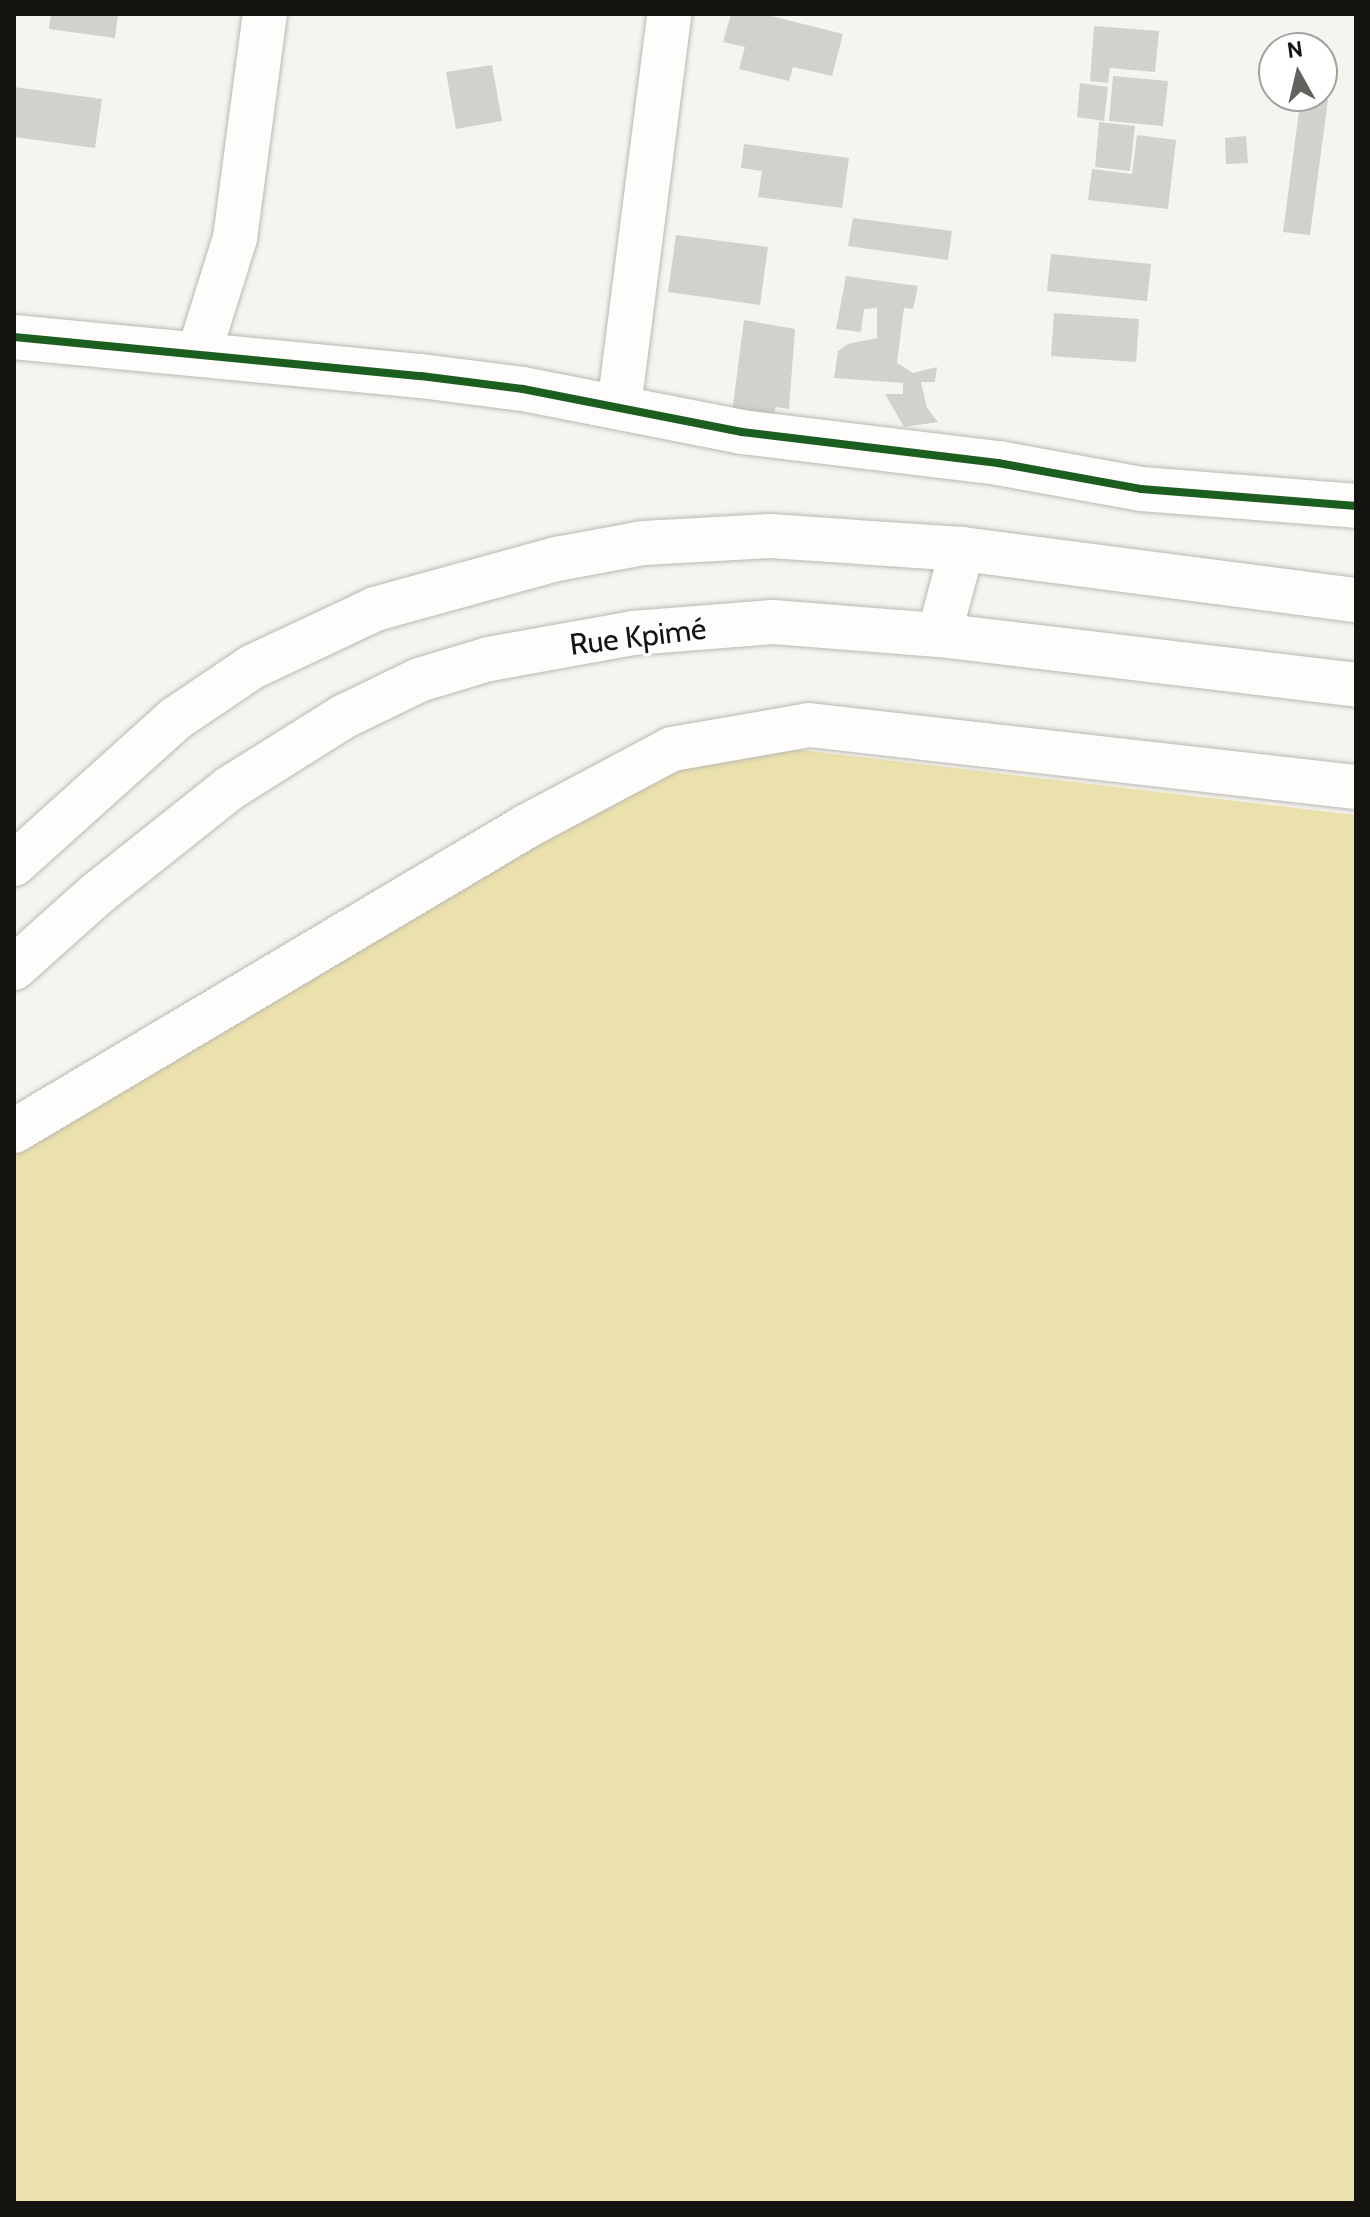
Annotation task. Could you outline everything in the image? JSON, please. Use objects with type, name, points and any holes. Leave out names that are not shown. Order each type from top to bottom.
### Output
[{"type":"main road","points":[[199,353],[235,238],[265,14]]},
{"type":"main road","points":[[619,407],[669,14]]},
{"type":"main road","points":[[14,337],[199,353],[509,387],[742,432],[998,463],[1141,489],[1356,506]]},
{"type":"main road","points":[[14,864],[175,719],[252,667],[375,609],[542,562],[643,543],[770,536],[962,549],[1356,600]]},
{"type":"main road","points":[[939,635],[962,549]]},
{"type":"main road","name":"Rue Kpimé","points":[[14,968],[98,893],[230,788],[345,716],[419,680],[489,659],[633,633],[773,622],[939,635],[1356,685]]},
{"type":"main road","points":[[14,1131],[527,826],[672,749],[809,725],[1356,787]]},
{"type":"shaded area","points":[[655,733],[1356,815],[1356,2203],[14,2203],[14,1149]]},
{"type":"building","points":[[51,14],[118,14],[115,38],[49,29]]},
{"type":"building","points":[[731,14],[763,14],[843,34],[832,76],[793,67],[789,81],[739,69],[745,47],[723,42]]},
{"type":"building","points":[[1094,26],[1159,31],[1155,72],[1110,68],[1108,83],[1090,81]]},
{"type":"building","points":[[492,65],[502,121],[456,129],[446,72]]},
{"type":"building","points":[[1113,76],[1168,81],[1163,126],[1109,121]]},
{"type":"building","points":[[1080,83],[1108,87],[1104,121],[1077,117]]},
{"type":"building","points":[[14,87],[102,99],[95,148],[14,137]]},
{"type":"building","points":[[1299,112],[1326,112],[1310,235],[1283,232]]},
{"type":"building","points":[[1099,122],[1135,126],[1130,171],[1095,167]]},
{"type":"building","points":[[1137,135],[1176,140],[1168,209],[1088,200],[1092,169],[1132,174]]},
{"type":"building","points":[[1246,136],[1248,163],[1226,164],[1225,138]]},
{"type":"building","points":[[744,144],[849,158],[842,208],[758,197],[762,171],[741,168]]},
{"type":"building","points":[[853,218],[952,231],[948,260],[848,246]]},
{"type":"building","points":[[676,235],[768,247],[760,305],[668,292]]},
{"type":"building","points":[[1051,254],[1151,264],[1147,301],[1047,291]]},
{"type":"building","points":[[846,276],[918,286],[913,309],[904,308],[897,363],[913,373],[937,367],[935,382],[921,382],[927,408],[938,422],[904,427],[885,394],[903,394],[903,383],[834,378],[838,351],[848,344],[877,338],[877,308],[864,309],[861,332],[836,329]]},
{"type":"building","points":[[1054,313],[1139,319],[1136,362],[1051,356]]},
{"type":"building","points":[[744,320],[795,329],[789,409],[776,407],[770,422],[731,421]]},
{"type":"cycle path","points":[[14,337],[421,376],[523,389],[742,432],[998,463],[1141,489],[1356,506]]}]
